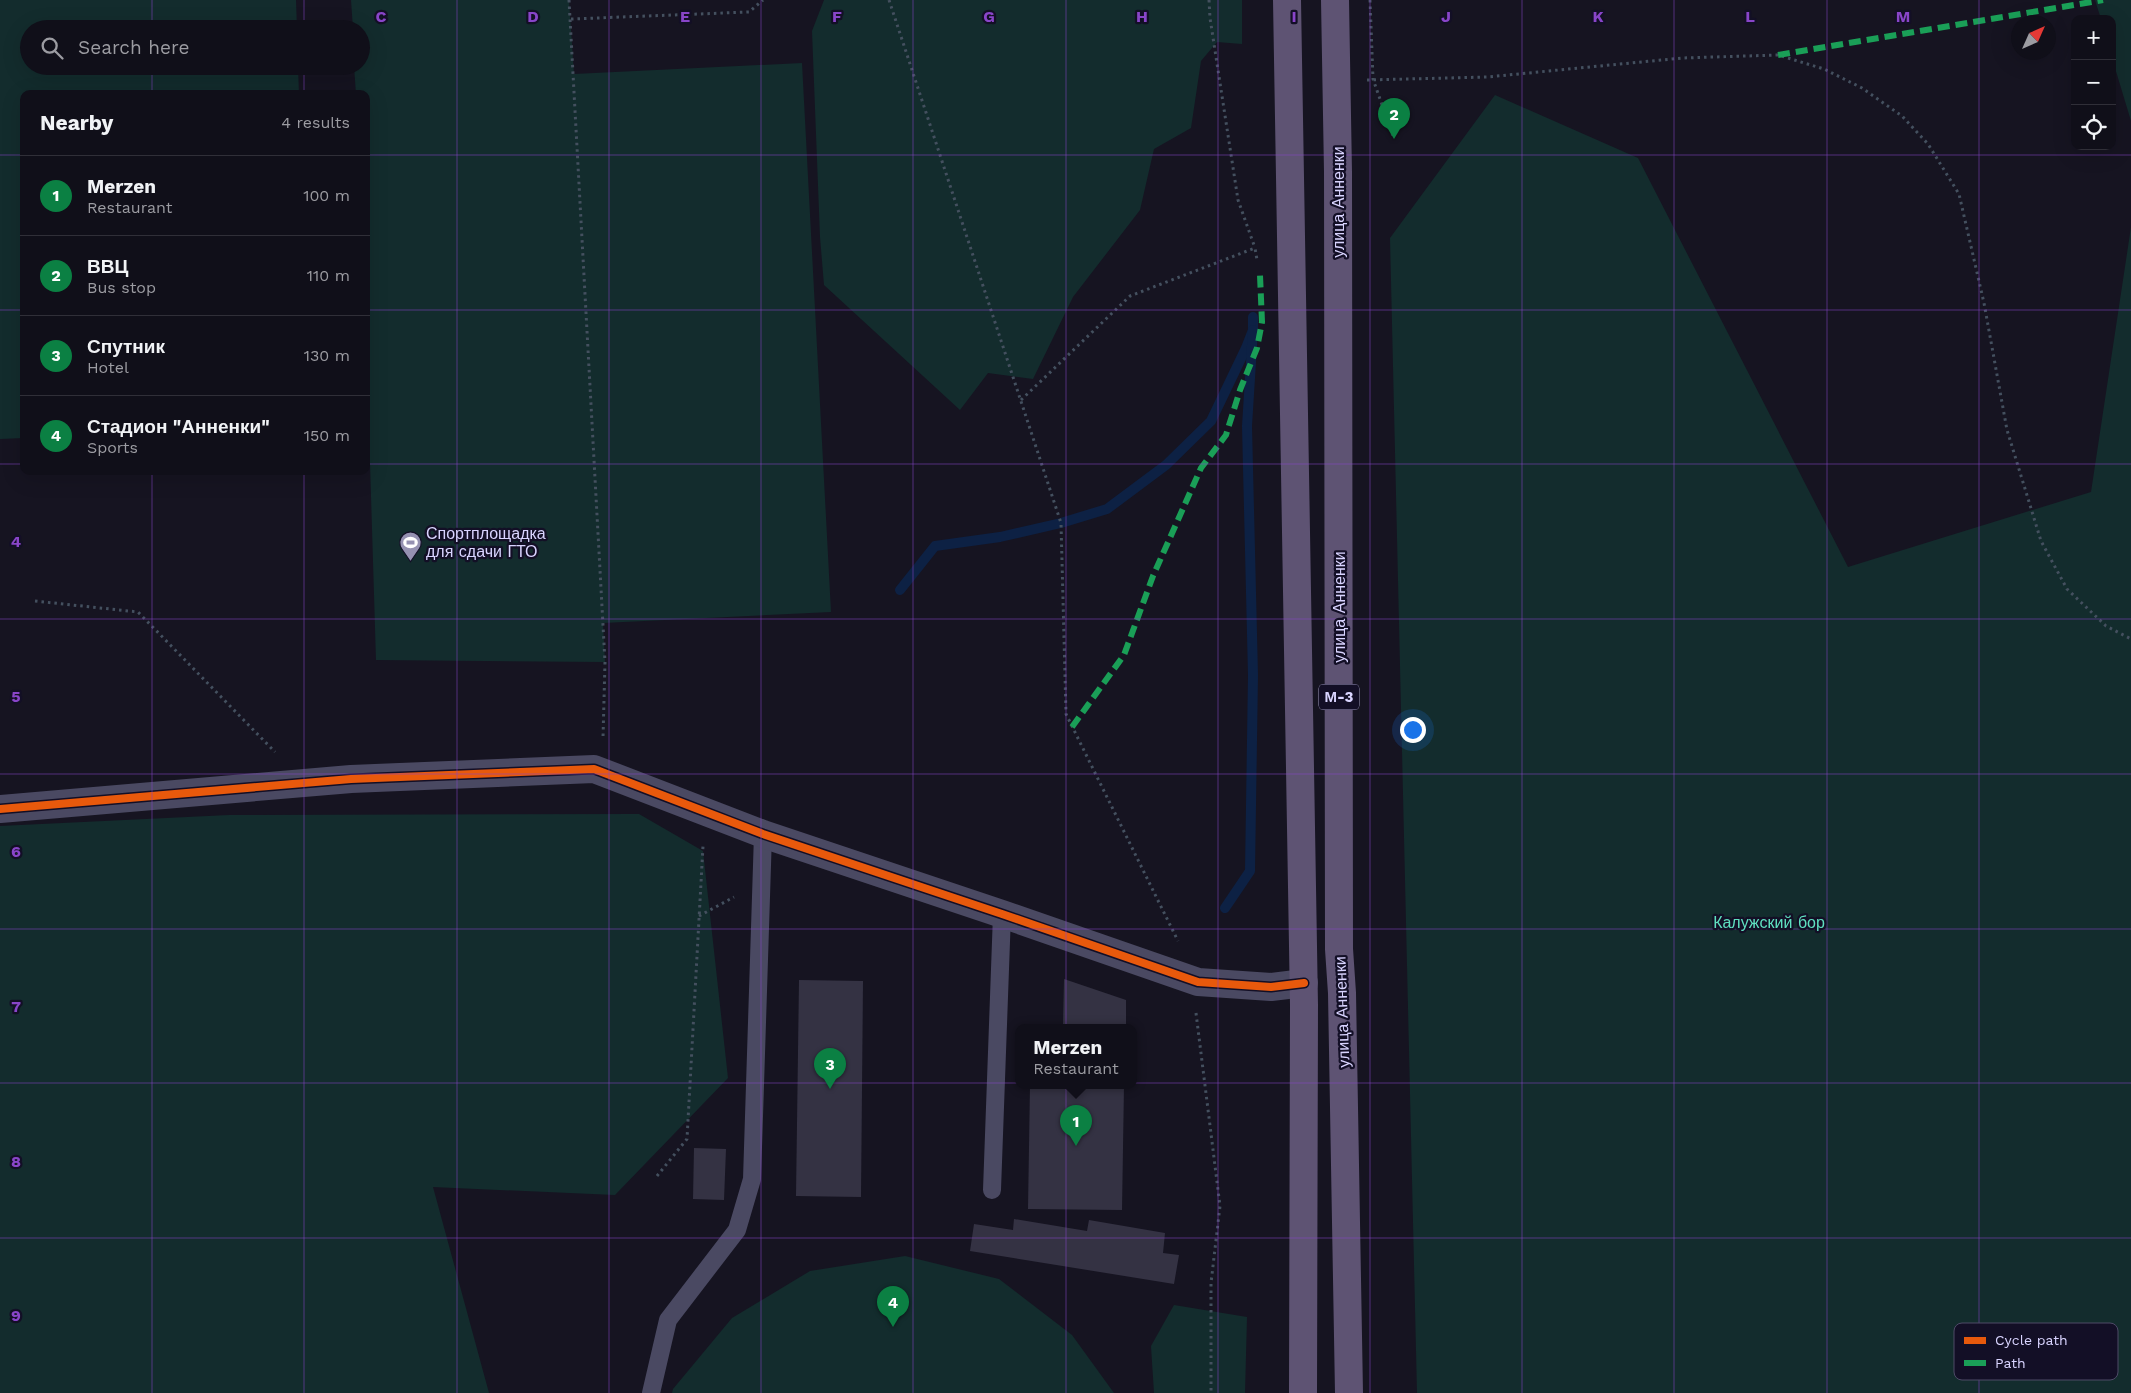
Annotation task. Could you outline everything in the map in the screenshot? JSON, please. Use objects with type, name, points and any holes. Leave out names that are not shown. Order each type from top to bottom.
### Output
[{"type":"main road","name":"М-3","points":[[1288,0],[1304,983],[1304,1393]]},
{"type":"main road","name":"улица Анненки","points":[[1335,0],[1338,172],[1340,949],[1343,1022],[1349,1393]]},
{"type":"street","points":[[0,809],[305,782],[594,769],[762,834],[1198,982],[1271,987],[1304,983]]},
{"type":"lane","points":[[651,1393],[668,1320],[737,1230],[752,1179],[762,834]]},
{"type":"lane","points":[[992,1190],[1002,914]]},
{"type":"path","points":[[569,0],[605,662],[602,772]]},
{"type":"path","points":[[571,19],[749,12],[763,0]]},
{"type":"path","points":[[889,0],[1061,523],[1066,714],[1198,982]]},
{"type":"path","points":[[1209,0],[1210,18],[1238,200],[1255,248],[1258,266]]},
{"type":"path","points":[[1370,0],[1373,79],[1394,139]]},
{"type":"path","points":[[1336,81],[1487,77],[1682,58],[1778,55],[1824,69],[1862,88],[1902,116],[1928,144],[1959,194],[1984,303],[2007,430],[2042,541],[2067,589],[2106,626],[2131,639]]},
{"type":"path","points":[[1021,400],[1130,296],[1255,248]]},
{"type":"path","points":[[35,601],[138,612],[305,782]]},
{"type":"path","points":[[657,1176],[687,1139],[703,843]]},
{"type":"path","points":[[1211,1393],[1210,1283],[1220,1206]]},
{"type":"green space","points":[[0,0],[296,0],[297,20],[20,20],[20,75],[298,75],[299,90],[20,90],[20,438],[0,439]]},
{"type":"green space","points":[[351,0],[569,0],[574,74],[802,63],[831,612],[603,623],[605,662],[376,660],[370,463],[370,90],[356,90],[355,75],[370,75],[370,20],[352,20]]},
{"type":"green space","points":[[824,0],[1242,0],[1242,44],[1217,42],[1201,61],[1191,128],[1154,149],[1140,210],[1073,297],[1033,379],[988,373],[960,410],[824,285],[820,237],[812,31]]},
{"type":"green space","points":[[2095,0],[2131,0],[2131,121],[2116,71],[2116,15],[2100,15]]},
{"type":"green space","name":"Калужский бор","points":[[1495,95],[1638,158],[1848,567],[2091,492],[2131,227],[2131,1393],[1417,1393],[1390,238]]},
{"type":"green space","points":[[639,814],[703,851],[728,1078],[615,1195],[433,1187],[489,1393],[0,1393],[0,826],[229,815]]},
{"type":"green space","points":[[905,1256],[999,1279],[1072,1335],[1114,1393],[672,1393],[673,1389],[732,1318],[810,1271]]},
{"type":"green space","points":[[1174,1305],[1247,1317],[1245,1393],[1154,1393],[1151,1346]]},
{"type":"building","points":[[1064,979],[1126,1000],[1126,1024],[1063,1024]]},
{"type":"building","points":[[799,980],[863,981],[861,1197],[796,1196]]},
{"type":"building","points":[[1030,1089],[1124,1089],[1122,1210],[1028,1209]]},
{"type":"building","points":[[694,1148],[726,1149],[724,1200],[693,1199]]},
{"type":"building","points":[[1014,1219],[1087,1231],[1089,1220],[1165,1233],[1163,1253],[1179,1255],[1174,1284],[970,1251],[974,1224],[1013,1230]]},
{"type":"waterway","points":[[900,590],[935,546],[1000,537],[1061,523],[1107,509],[1166,465],[1211,421],[1246,348],[1253,330],[1253,317]]},
{"type":"waterway","points":[[1225,908],[1250,871],[1253,675],[1247,426],[1253,330]]},
{"type":"marked path","points":[[1778,55],[2103,0]]},
{"type":"marked path","points":[[1072,727],[1124,655],[1153,576],[1201,468],[1226,435],[1240,390],[1257,348],[1262,322],[1260,275]]},
{"type":"cycle path","points":[[0,809],[351,779],[594,769],[763,834],[1198,982],[1271,987],[1304,983]]},
{"type":"place","name":"ВВЦ","points":[[1394,139]]},
{"type":"place","name":"Спортплощадка для сдачи ГТО","points":[[410,561]]},
{"type":"place","name":"Спутник","points":[[830,1089]]},
{"type":"place","name":"Merzen","points":[[1076,1146]]},
{"type":"place","name":"Стадион \"Анненки\"","points":[[893,1327]]}]
